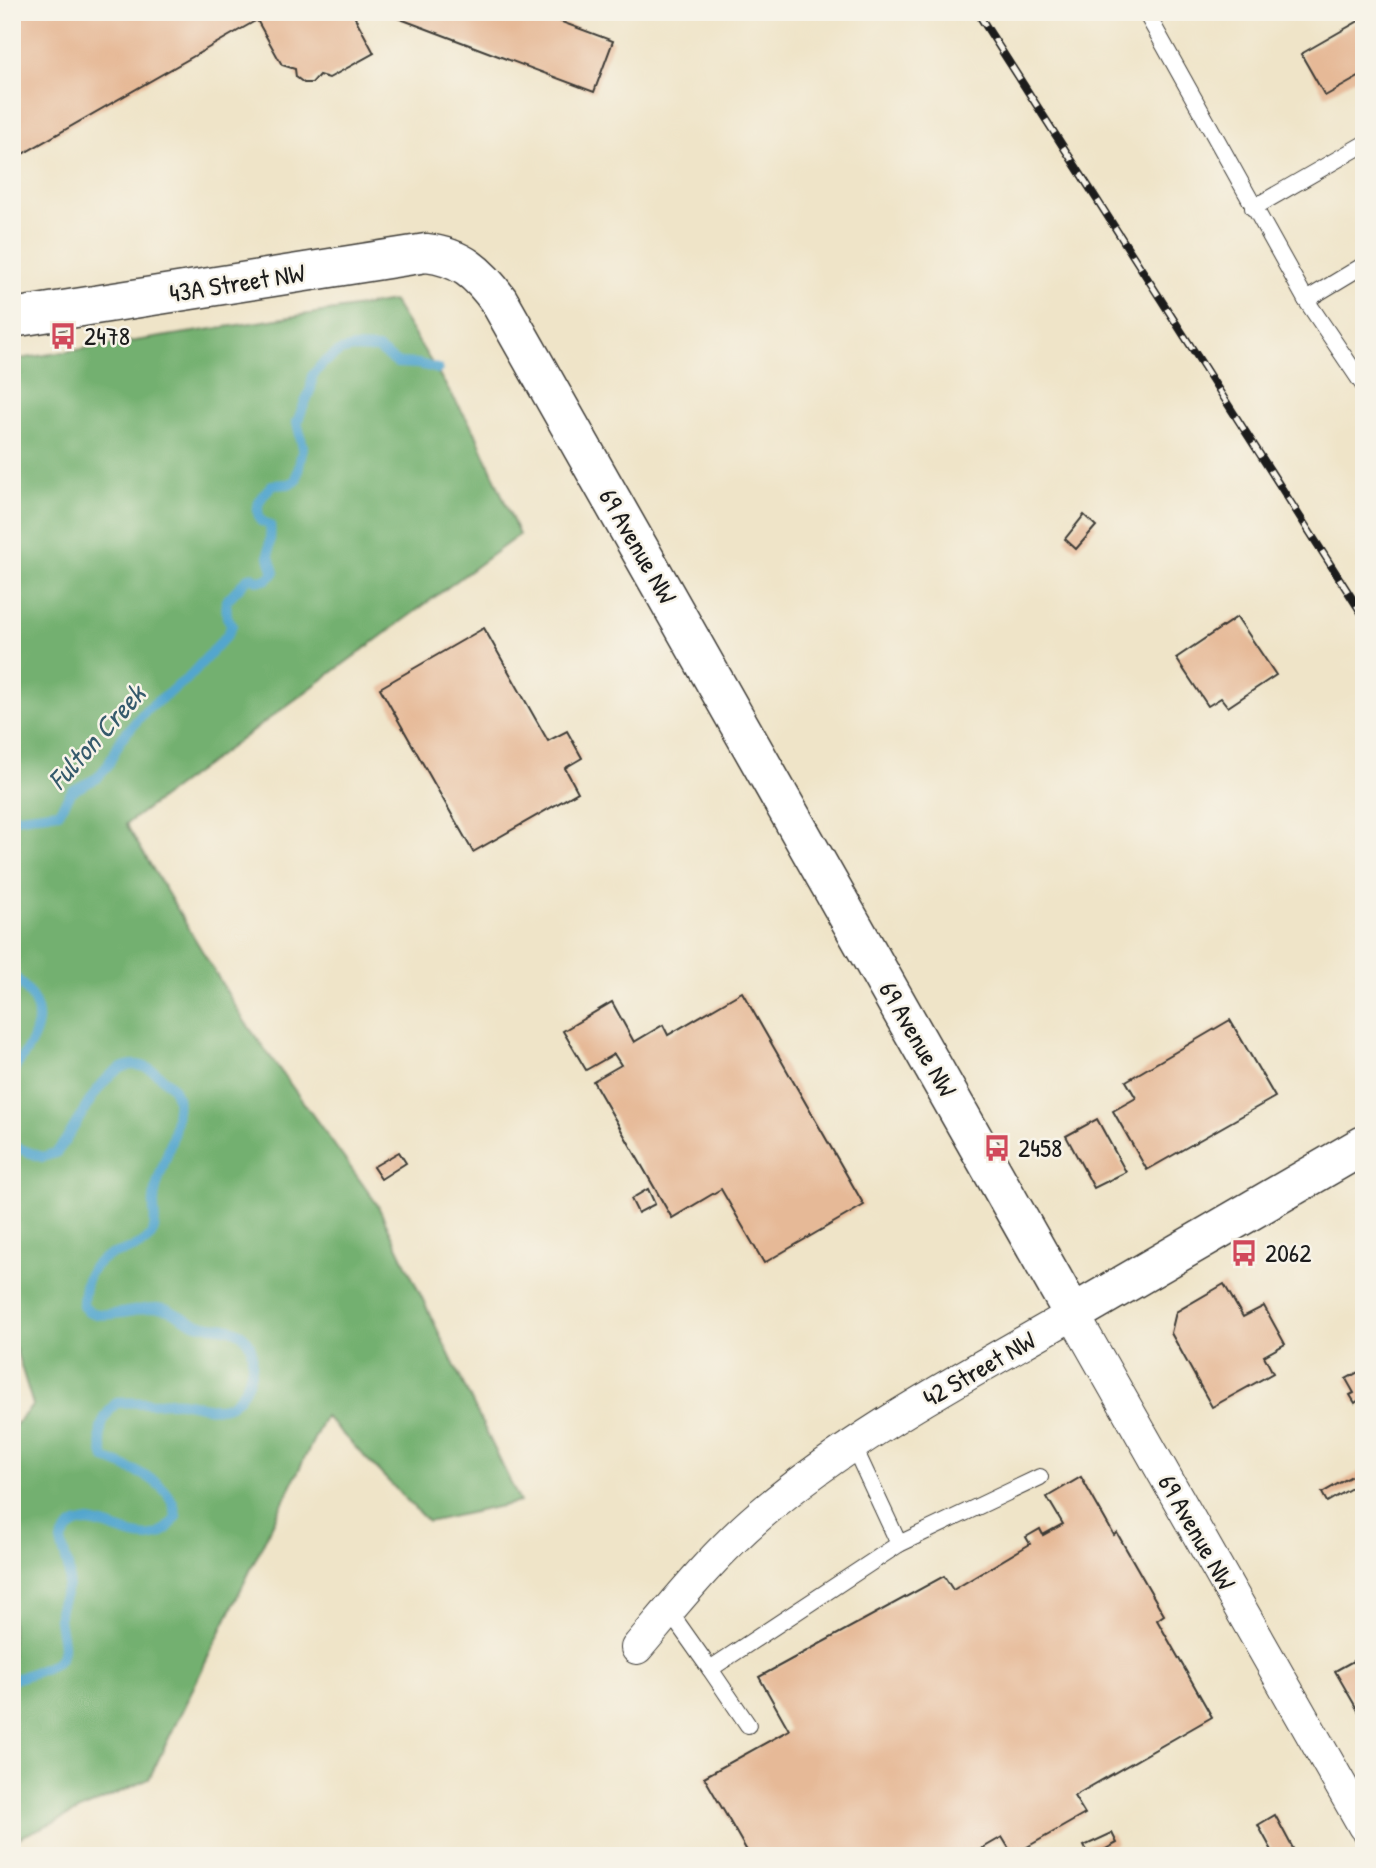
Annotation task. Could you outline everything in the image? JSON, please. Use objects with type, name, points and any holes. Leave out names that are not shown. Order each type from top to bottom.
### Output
[{"type":"street","name":"43A Street NW","points":[[12,318],[426,253],[446,255],[460,262]]},
{"type":"street","name":"69 Avenue NW","points":[[460,262],[474,271],[499,301],[1363,1823]]},
{"type":"street","name":"42 Street NW","points":[[637,1648],[713,1561],[758,1516],[804,1478],[902,1413],[1364,1145]]},
{"type":"lane","points":[[1159,12],[1149,18],[1253,208],[1306,300],[1364,386]]},
{"type":"lane","points":[[1253,208],[1364,144]]},
{"type":"lane","points":[[1306,300],[1364,265]]},
{"type":"lane","points":[[853,1445],[900,1544]]},
{"type":"lane","points":[[710,1669],[900,1544],[1040,1477]]},
{"type":"lane","points":[[669,1611],[748,1725]]},
{"type":"green space","points":[[393,301],[475,432],[519,535],[126,824],[243,1019],[377,1204],[520,1502],[428,1522],[325,1416],[149,1779],[12,1841],[12,1429],[33,1405],[12,1337],[12,360]]},
{"type":"building","points":[[12,12],[352,12],[374,53],[329,78],[319,75],[312,83],[304,83],[296,77],[295,69],[282,65],[257,20],[12,160]]},
{"type":"building","points":[[382,12],[535,12],[613,41],[594,92]]},
{"type":"building","points":[[1364,18],[1364,74],[1325,96],[1301,54]]},
{"type":"building","points":[[1084,515],[1096,526],[1076,549],[1065,539]]},
{"type":"building","points":[[1237,617],[1276,675],[1228,707],[1221,698],[1208,706],[1176,658]]},
{"type":"building","points":[[484,628],[548,741],[567,731],[582,758],[565,768],[578,792],[473,852],[380,688]]},
{"type":"building","points":[[742,992],[864,1205],[764,1263],[721,1189],[672,1218],[593,1081],[621,1065],[614,1054],[586,1070],[563,1031],[612,1002],[634,1042],[663,1025],[668,1035]]},
{"type":"building","points":[[1230,1020],[1275,1097],[1147,1170],[1113,1111],[1136,1098],[1126,1081]]},
{"type":"building","points":[[1097,1119],[1126,1172],[1094,1188],[1066,1136]]},
{"type":"building","points":[[399,1152],[406,1163],[381,1179],[373,1167]]},
{"type":"building","points":[[648,1189],[655,1204],[638,1213],[631,1199]]},
{"type":"building","points":[[1224,1284],[1243,1317],[1264,1306],[1285,1344],[1264,1356],[1273,1373],[1212,1407],[1171,1333],[1176,1312]]},
{"type":"building","points":[[1364,1369],[1364,1409],[1359,1400],[1355,1403],[1350,1395],[1354,1393],[1346,1379]]},
{"type":"building","points":[[1364,1469],[1364,1481],[1327,1502],[1322,1493]]},
{"type":"building","points":[[1081,1477],[1164,1615],[1157,1620],[1212,1717],[1074,1796],[1085,1814],[1013,1855],[1002,1837],[969,1856],[750,1856],[704,1777],[789,1730],[759,1677],[944,1576],[953,1590],[1030,1544],[1026,1537],[1040,1529],[1043,1535],[1063,1524],[1047,1497]]},
{"type":"building","points":[[1364,1655],[1364,1721],[1335,1671]]},
{"type":"building","points":[[1275,1815],[1297,1856],[1275,1856],[1258,1825]]},
{"type":"building","points":[[1112,1833],[1117,1843],[1089,1856],[1084,1846]]},
{"type":"waterway","name":"Fulton Creek","points":[[12,818],[59,812],[72,791],[97,778],[108,765],[121,739],[146,710],[187,679],[228,634],[232,625],[227,617],[226,601],[248,578],[263,580],[274,573],[269,555],[270,525],[261,521],[258,506],[272,485],[296,481],[303,447],[297,422],[311,388],[312,376],[322,364],[340,351],[353,348],[378,349],[397,363],[419,364],[438,369]]},
{"type":"waterway","name":"Fulton Creek","points":[[12,975],[34,1000],[38,1011],[35,1034],[12,1072]]},
{"type":"waterway","name":"Fulton Creek","points":[[12,1146],[42,1157],[56,1153],[101,1085],[115,1072],[130,1065],[147,1068],[169,1084],[177,1097],[177,1114],[155,1194],[153,1232],[145,1241],[112,1254],[92,1269],[86,1284],[83,1306],[89,1311],[106,1315],[161,1308],[194,1323],[231,1329],[240,1333],[248,1342],[252,1361],[245,1388],[239,1398],[225,1407],[209,1408],[178,1402],[116,1403],[110,1409],[100,1435],[105,1458],[150,1478],[159,1485],[173,1503],[176,1516],[165,1530],[152,1536],[138,1536],[95,1523],[82,1522],[69,1529],[61,1541],[69,1573],[69,1583],[59,1614],[63,1652],[58,1661],[46,1668],[12,1680]]},
{"type":"railway","points":[[977,12],[1364,617]]},
{"type":"place","name":"2478","points":[[63,336]]},
{"type":"place","name":"2458","points":[[997,1148]]},
{"type":"place","name":"2062","points":[[1244,1253]]}]
